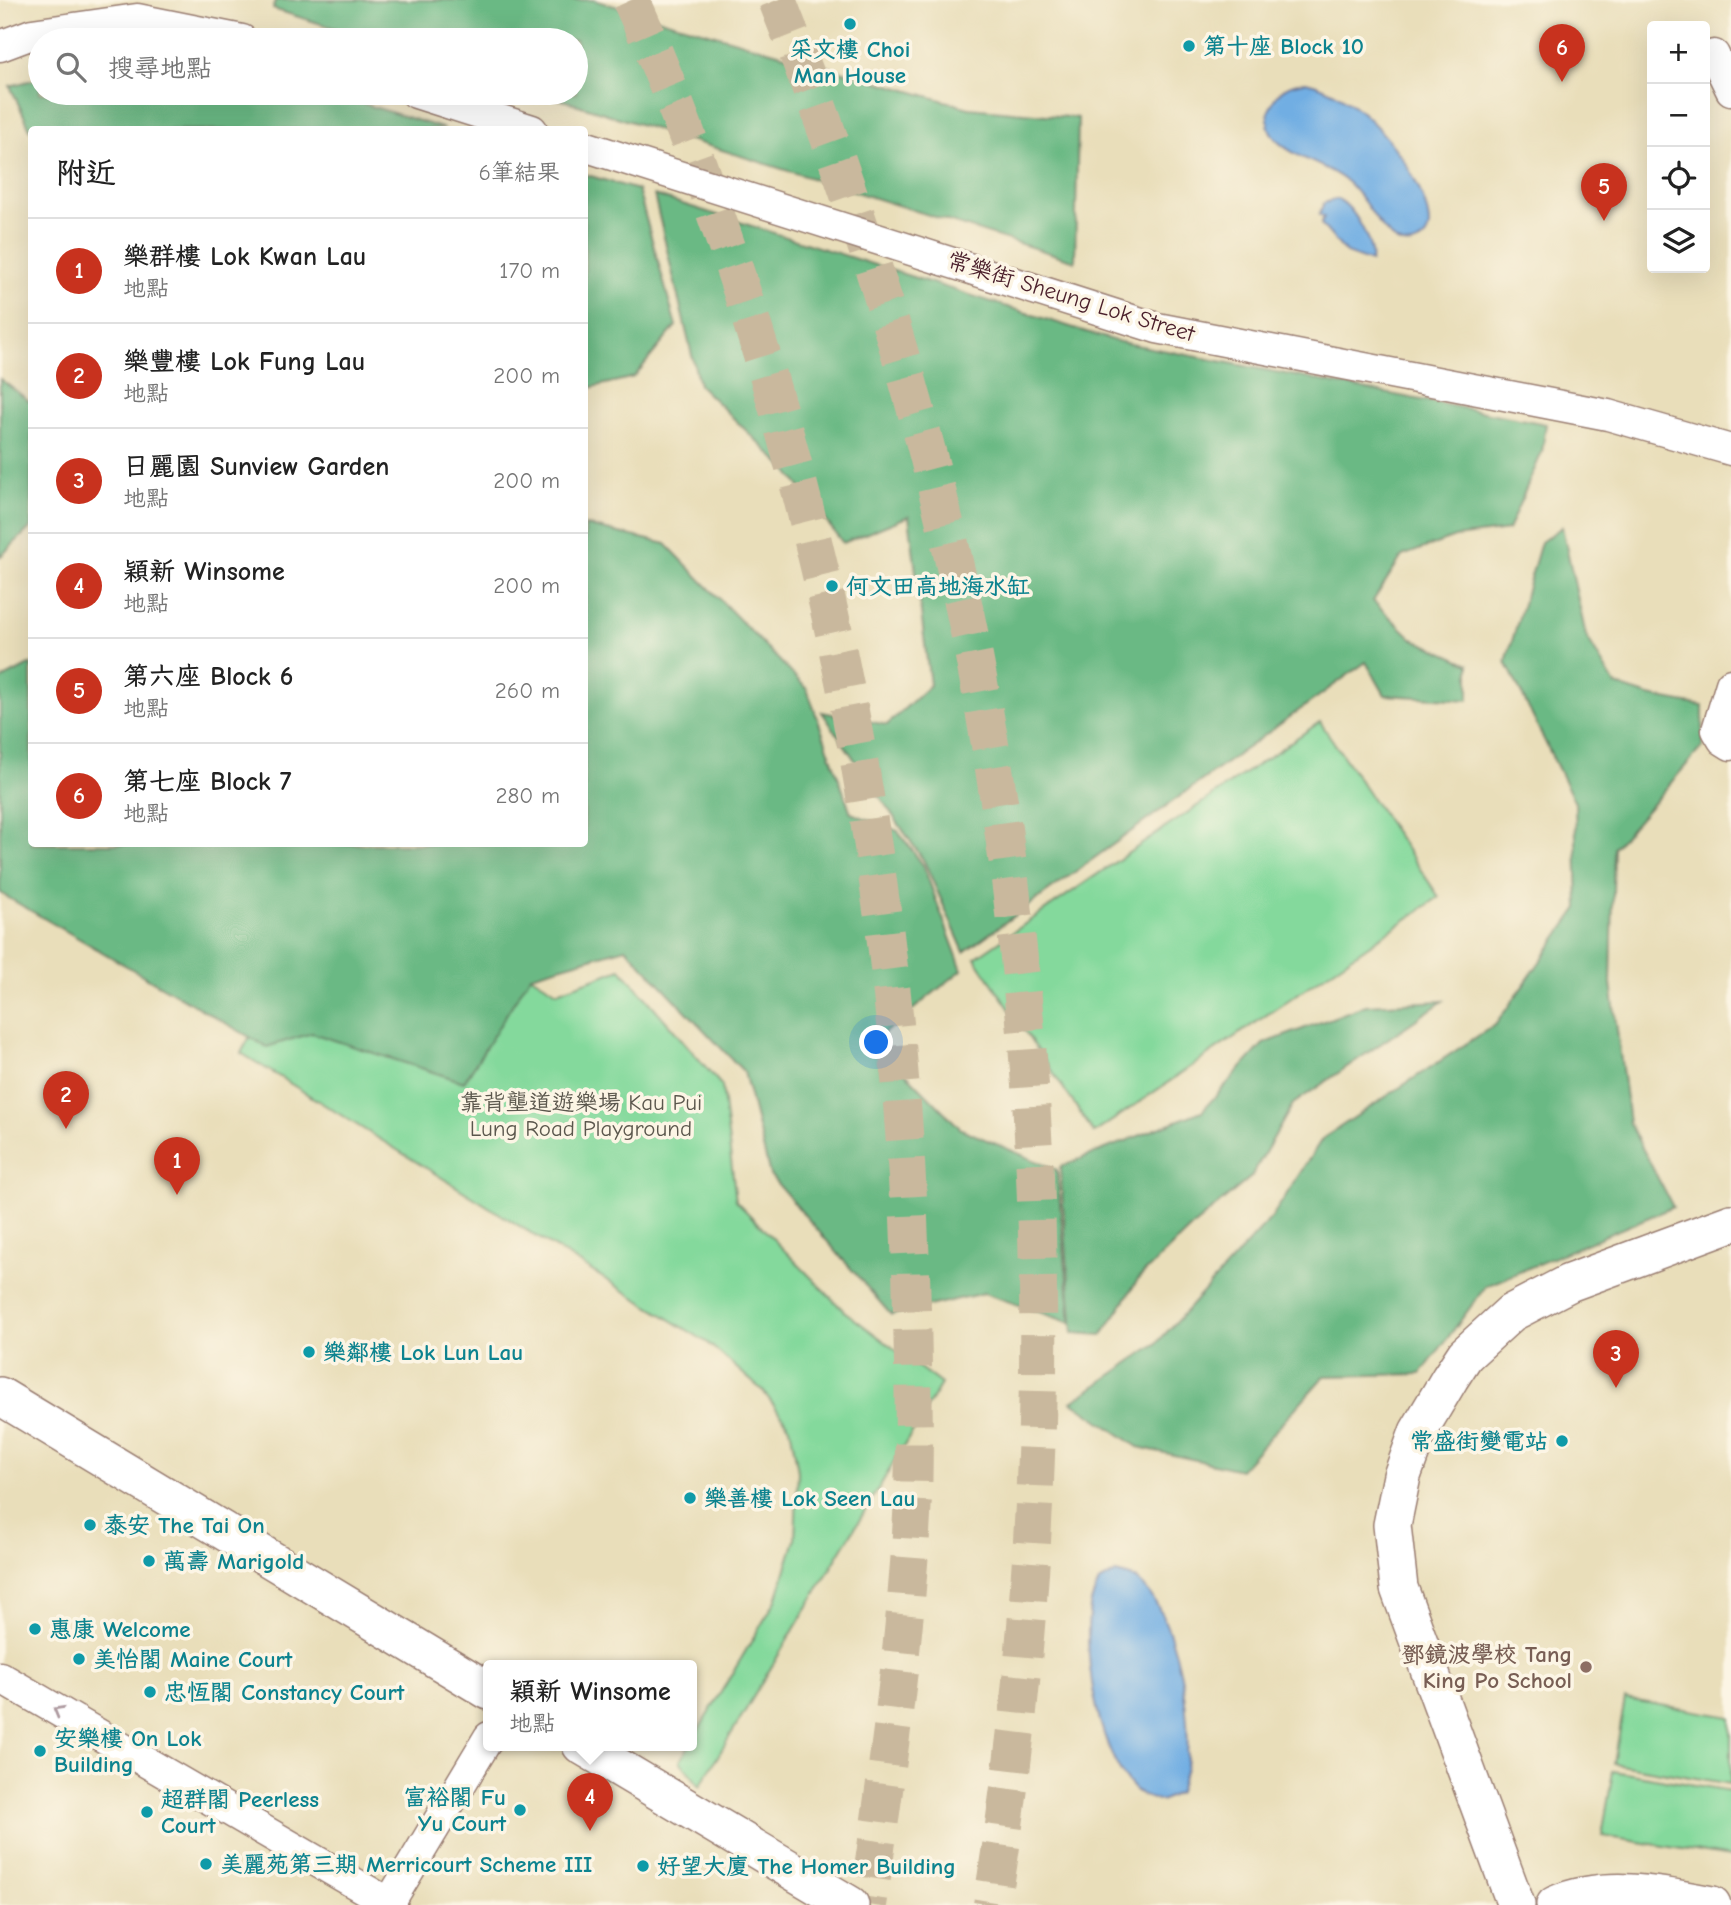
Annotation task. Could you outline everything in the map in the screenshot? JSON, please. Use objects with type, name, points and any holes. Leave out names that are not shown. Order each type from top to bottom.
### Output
[{"type":"street","points":[[75,28],[137,19],[182,28]]},
{"type":"street","points":[[0,46],[28,36]]},
{"type":"street","points":[[1714,55],[1731,90]]},
{"type":"street","points":[[453,105],[520,126]]},
{"type":"street","name":"常樂街 Sheung Lok Street","points":[[588,147],[1157,328],[1608,415],[1731,450]]},
{"type":"street","points":[[1731,684],[1717,730],[1723,740],[1731,745]]},
{"type":"street","points":[[1516,1905],[1399,1588],[1392,1525],[1402,1476],[1419,1432],[1465,1355],[1511,1313],[1569,1283],[1731,1223]]},
{"type":"street","points":[[0,1396],[483,1687]]},
{"type":"street","points":[[0,1677],[390,1904],[483,1746]]},
{"type":"street","points":[[591,1751],[850,1905]]},
{"type":"street","points":[[1555,1905],[1571,1898],[1641,1892],[1712,1905]]},
{"type":"green space","points":[[275,0],[594,0],[969,108],[1078,118],[1075,261],[578,105],[588,105],[588,28],[334,28],[273,9]]},
{"type":"green space","points":[[28,81],[28,105],[368,105],[435,126],[29,126],[10,86]]},
{"type":"green space","points":[[588,175],[638,190],[676,326],[634,377],[588,388]]},
{"type":"green space","points":[[654,195],[1115,341],[1546,424],[1542,452],[1508,530],[1455,537],[1402,556],[1373,601],[1413,639],[1469,664],[1469,700],[1385,695],[1366,662],[964,952],[924,861],[822,712],[887,725],[930,685],[909,516],[843,543],[787,470],[699,385]]},
{"type":"green space","points":[[0,379],[28,400],[28,530],[0,557]]},
{"type":"green space","points":[[588,526],[666,544],[807,689],[851,813],[898,831],[923,865],[962,970],[874,1041],[961,1129],[1057,1170],[1071,1323],[984,1293],[891,1315],[770,1175],[744,1072],[626,948],[531,975],[464,1082],[312,1033],[267,1047],[0,893],[0,680],[28,666],[28,847],[588,847]]},
{"type":"green space","points":[[1562,527],[1586,636],[1615,685],[1649,696],[1703,706],[1703,746],[1614,848],[1611,983],[1629,1123],[1673,1207],[1486,1286],[1421,1374],[1324,1376],[1240,1470],[1138,1447],[1072,1402],[1156,1344],[1272,1217],[1322,1139],[1496,1024],[1578,908],[1575,803],[1506,662],[1541,542]]},
{"type":"green space","points":[[1320,722],[1439,897],[1094,1133],[975,958]]},
{"type":"green space","name":"靠背壟道遊樂場 Kau Pui Lung Road Playground","points":[[354,847],[359,847],[416,904],[557,992],[621,969],[722,1086],[736,1201],[844,1311],[941,1384],[700,1786],[680,1761],[686,1751],[697,1751],[697,1732],[776,1600],[795,1540],[798,1471],[790,1427],[763,1391],[708,1343],[241,1053]]},
{"type":"green space","points":[[1443,1001],[1293,1104],[1251,1177],[1195,1224],[1139,1278],[1102,1335],[1073,1333],[1060,1167],[1202,1111],[1263,1044],[1366,1005]]},
{"type":"green space","points":[[1625,1699],[1731,1717],[1731,1784],[1614,1764]]},
{"type":"green space","points":[[1613,1771],[1731,1791],[1731,1857],[1602,1836]]},
{"type":"water","points":[[1306,82],[1345,99],[1379,129],[1394,147],[1407,166],[1425,204],[1429,225],[1423,239],[1410,245],[1397,242],[1345,180],[1291,151],[1271,132],[1268,119],[1278,94],[1295,84]]},
{"type":"water","points":[[1337,199],[1350,209],[1362,226],[1371,262],[1346,253],[1321,224],[1324,217],[1319,215],[1324,203]]},
{"type":"water","points":[[1116,1573],[1137,1580],[1151,1595],[1163,1616],[1179,1667],[1187,1721],[1186,1766],[1179,1792],[1161,1801],[1141,1795],[1126,1780],[1114,1760],[1097,1708],[1089,1652],[1090,1607],[1099,1582]]},
{"type":"tunnel","points":[[631,0],[702,176],[778,408],[840,662],[864,791],[883,920],[907,1180],[914,1474],[901,1650],[868,1905]]},
{"type":"tunnel","points":[[777,0],[854,211],[889,317],[920,425],[964,606],[997,789],[1021,975],[1034,1161],[1038,1348],[1032,1535],[1017,1721],[992,1905]]},
{"type":"place","name":"采文樓 Choi Man House","points":[[850,24]]},
{"type":"place","name":"第十座 Block 10","points":[[1189,46]]},
{"type":"place","name":"第七座 Block 7","points":[[1562,82]]},
{"type":"place","name":"第六座 Block 6","points":[[1604,221]]},
{"type":"place","name":"何文田高地海水缸","points":[[832,586]]},
{"type":"place","name":"樂豐樓 Lok Fung Lau","points":[[66,1129]]},
{"type":"place","name":"樂群樓 Lok Kwan Lau","points":[[177,1195]]},
{"type":"place","name":"樂鄰樓 Lok Lun Lau","points":[[309,1352]]},
{"type":"place","name":"日麗園 Sunview Garden","points":[[1616,1388]]},
{"type":"place","name":"常盛街變電站","points":[[1562,1441]]},
{"type":"place","name":"樂善樓 Lok Seen Lau","points":[[690,1498]]},
{"type":"place","name":"泰安 The Tai On","points":[[90,1525]]},
{"type":"place","name":"萬壽 Marigold","points":[[149,1561]]},
{"type":"place","name":"惠康 Welcome","points":[[35,1629]]},
{"type":"place","name":"美怡閣 Maine Court","points":[[79,1659]]},
{"type":"place","name":"鄧鏡波學校 Tang King Po School","points":[[1586,1667]]},
{"type":"place","name":"忠恆閣 Constancy Court","points":[[150,1692]]},
{"type":"place","name":"安樂樓 On Lok Building","points":[[40,1751]]},
{"type":"place","name":"富裕閣 Fu Yu Court","points":[[520,1810]]},
{"type":"place","name":"超群閣 Peerless Court","points":[[147,1812]]},
{"type":"place","name":"穎新 Winsome","points":[[590,1831]]},
{"type":"place","name":"美麗苑第三期 Merricourt Scheme III","points":[[206,1864]]},
{"type":"place","name":"好望大廈 The Homer Building","points":[[643,1866]]}]
